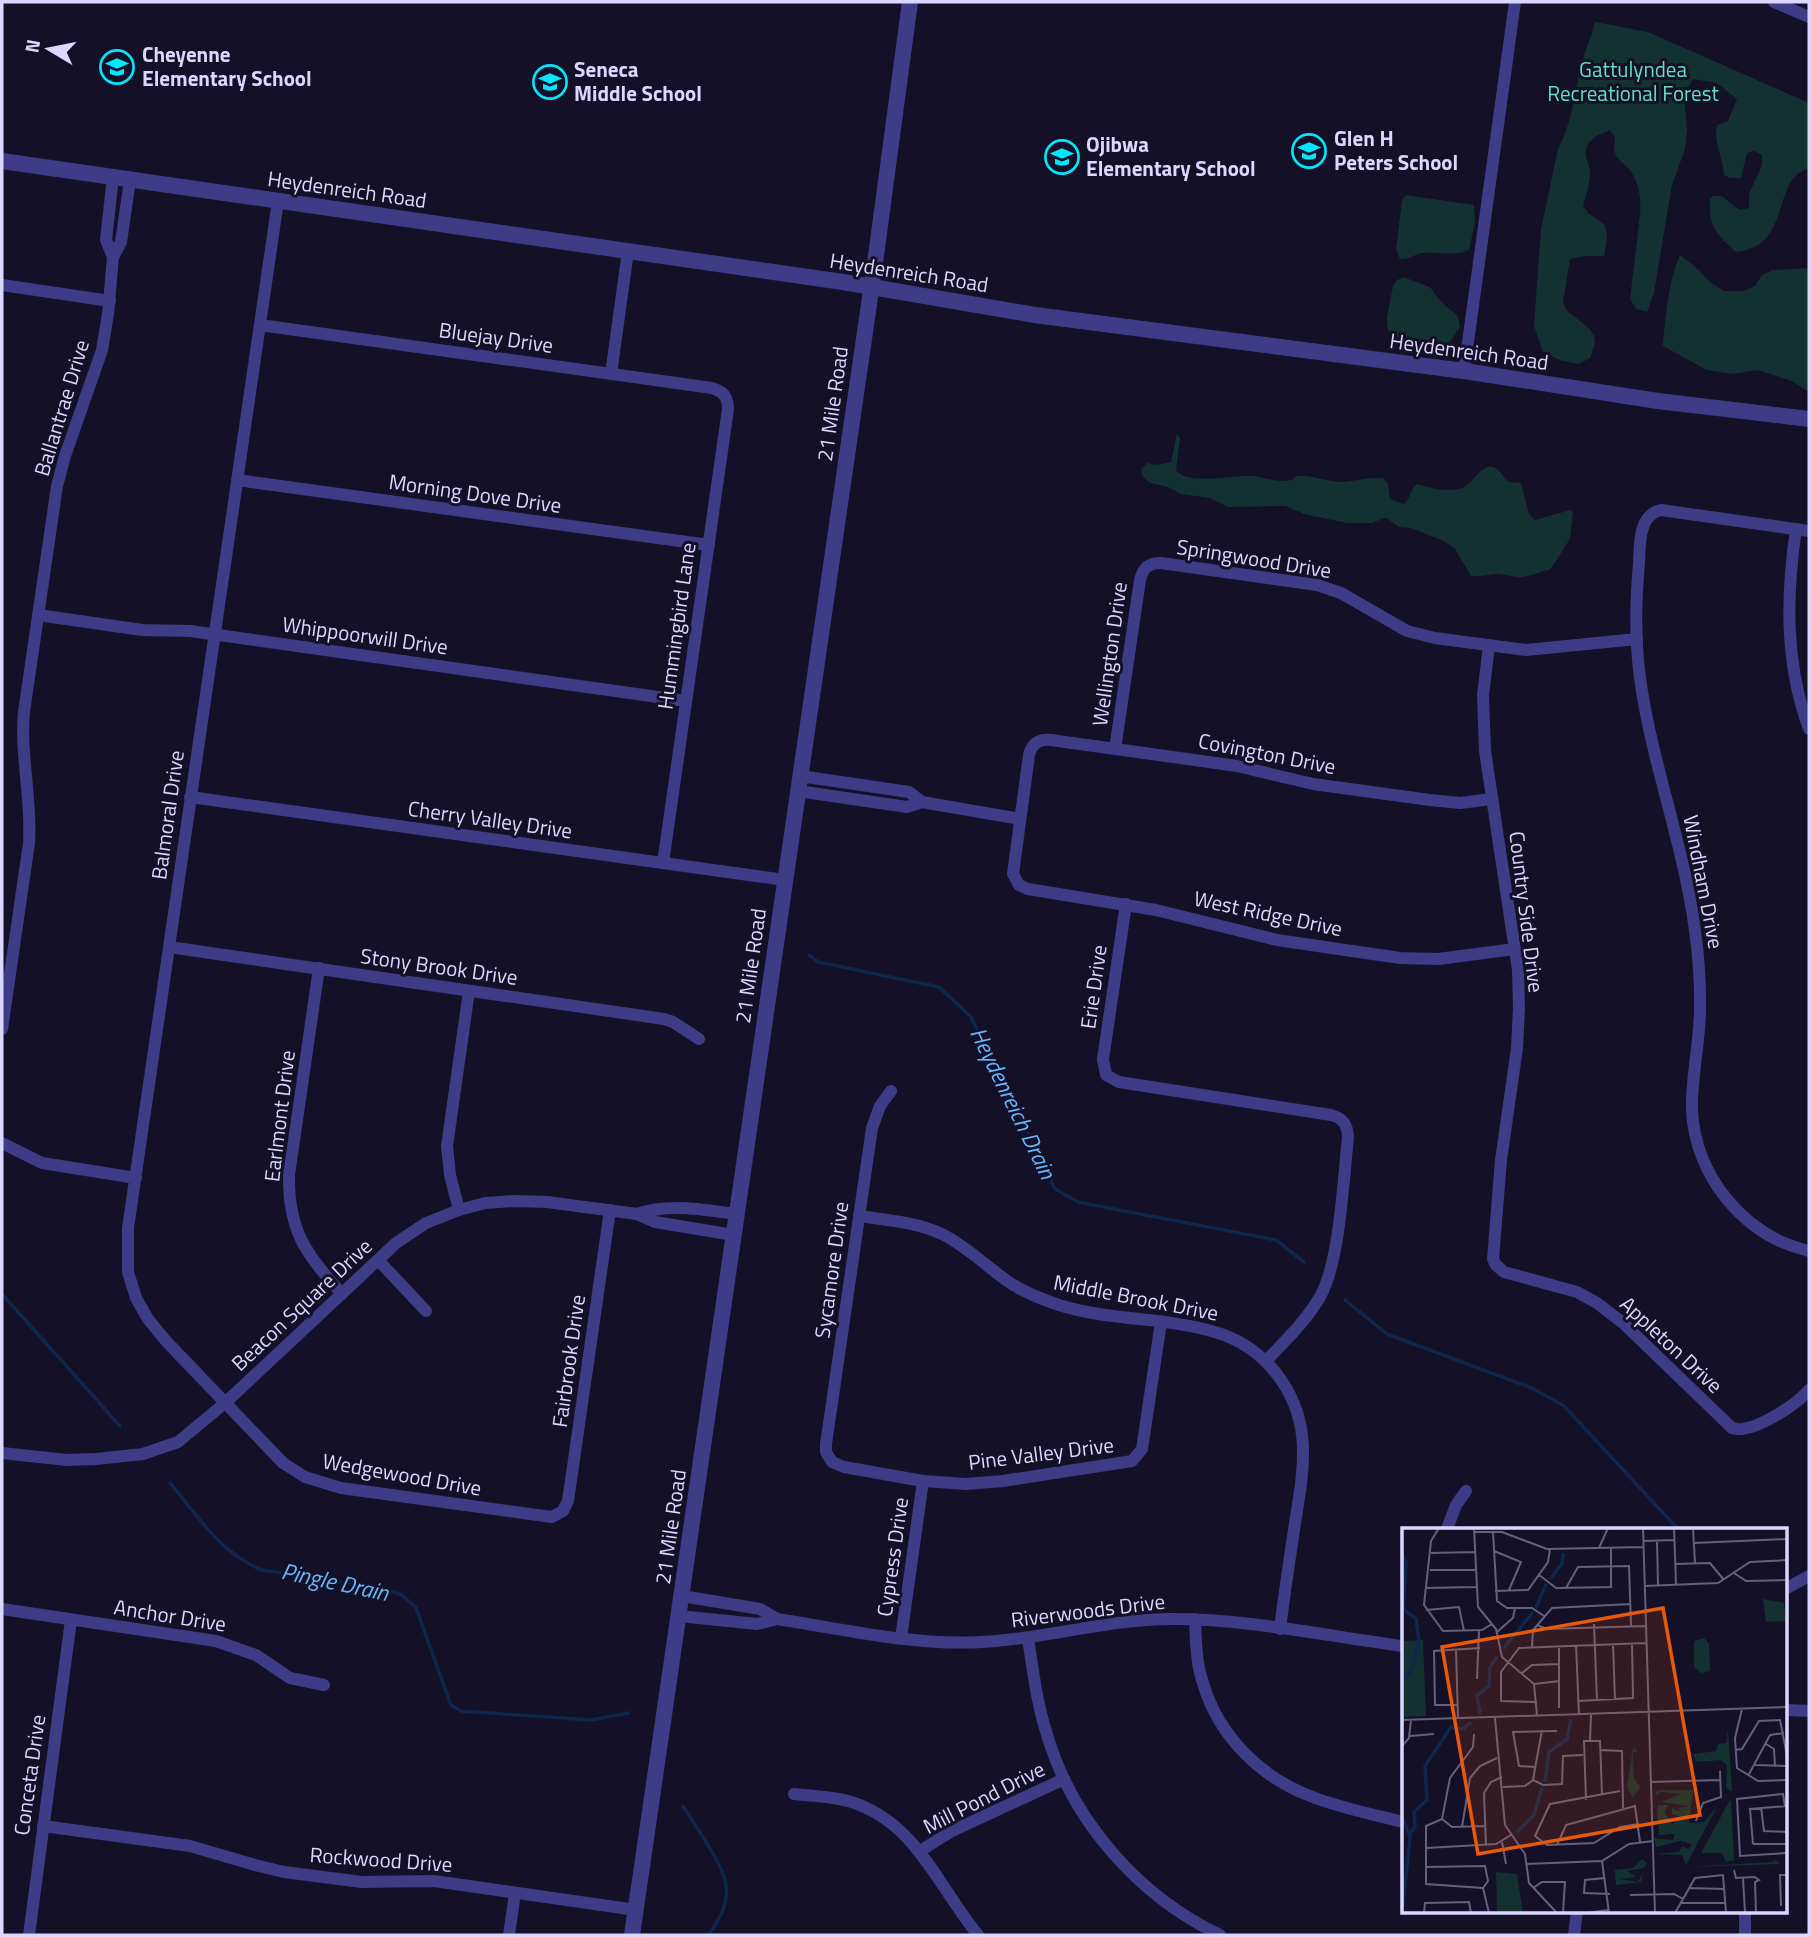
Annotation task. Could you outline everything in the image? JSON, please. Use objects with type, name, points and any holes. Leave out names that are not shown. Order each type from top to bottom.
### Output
[{"type":"street","name":"21 Mile Road","points":[[632,1935],[910,2]]},
{"type":"street","points":[[1464,371],[1515,2]]},
{"type":"street","points":[[1774,2],[1809,17]]},
{"type":"street","name":"Heydenreich Road","points":[[2,161],[871,287],[1035,315],[1464,371],[1658,401],[1809,419]]},
{"type":"street","name":"Ballantrae Drive","points":[[113,177],[106,240],[113,257]]},
{"type":"street","name":"Ballantrae Drive","points":[[2,1029],[29,843],[30,813],[23,726],[38,615],[60,471],[102,350],[110,301],[113,257],[121,242],[130,180]]},
{"type":"street","name":"Balmoral Drive","points":[[225,1403],[166,1341],[148,1319],[136,1298],[127,1258],[128,1228],[278,201]]},
{"type":"street","points":[[611,374],[628,251]]},
{"type":"street","points":[[2,285],[110,301]]},
{"type":"street","name":"Bluejay Drive","points":[[260,325],[712,388],[725,394]]},
{"type":"street","name":"Hummingbird Lane","points":[[663,863],[728,410],[725,394]]},
{"type":"street","name":"Morning Dove Drive","points":[[237,480],[709,545]]},
{"type":"street","name":"Windham Drive","points":[[1796,529],[1661,510],[1651,513],[1643,527],[1640,553],[1637,639],[1645,704],[1696,930],[1700,1010],[1692,1108],[1697,1141],[1707,1171],[1737,1211],[1776,1238],[1809,1251]]},
{"type":"street","points":[[1809,531],[1796,529],[1789,580],[1789,637],[1796,684],[1809,729]]},
{"type":"street","name":"Springwood Drive","points":[[1147,566],[1160,563],[1317,585],[1341,593],[1407,631],[1512,650],[1540,650],[1637,639]]},
{"type":"street","name":"Wellington Drive","points":[[1115,749],[1140,580],[1147,566]]},
{"type":"street","name":"Whippoorwill Drive","points":[[38,615],[142,630],[190,631],[686,701]]},
{"type":"street","name":"Country Side Drive","points":[[1489,646],[1483,714],[1519,990],[1518,1028],[1499,1176],[1493,1252],[1496,1265]]},
{"type":"street","name":"Covington Drive","points":[[1020,819],[1029,755],[1035,743],[1051,740],[1237,766],[1313,784],[1430,800],[1461,803],[1492,799]]},
{"type":"street","points":[[799,783],[907,807],[922,802],[1020,819]]},
{"type":"street","name":"Cherry Valley Drive","points":[[190,797],[785,880]]},
{"type":"street","name":"West Ridge Drive","points":[[1020,819],[1013,869],[1016,883],[1028,889],[1126,904],[1278,940],[1400,958],[1438,959],[1515,948]]},
{"type":"street","name":"Erie Drive","points":[[1126,904],[1103,1059],[1106,1075],[1119,1082],[1331,1115],[1344,1122],[1348,1138],[1333,1256],[1325,1286],[1311,1311],[1266,1361]]},
{"type":"street","name":"Stony Brook Drive","points":[[169,947],[664,1019],[699,1039]]},
{"type":"street","name":"Earlmont Drive","points":[[319,968],[290,1167],[289,1203],[295,1229],[307,1253],[342,1294]]},
{"type":"street","points":[[459,1210],[450,1175],[447,1146],[469,990]]},
{"type":"street","name":"Sycamore Drive","points":[[828,1458],[826,1444],[872,1128],[880,1106],[891,1091]]},
{"type":"street","points":[[2,1143],[42,1163],[135,1178]]},
{"type":"street","name":"Beacon Square Drive","points":[[2,1453],[67,1460],[143,1454],[178,1442],[225,1403],[410,1233],[426,1223],[459,1210],[485,1203],[515,1200],[547,1202],[637,1214],[655,1222],[734,1236]]},
{"type":"street","name":"Beacon Square Drive","points":[[637,1214],[654,1208],[685,1208],[737,1214]]},
{"type":"street","name":"Fairbrook Drive","points":[[560,1514],[568,1501],[610,1210]]},
{"type":"street","name":"Middle Brook Drive","points":[[859,1216],[913,1224],[941,1234],[965,1248],[1006,1280],[1045,1300],[1072,1309],[1225,1335],[1248,1347],[1266,1361],[1292,1398],[1303,1437],[1302,1477],[1280,1629]]},
{"type":"street","points":[[378,1260],[426,1311]]},
{"type":"street","name":"Appleton Drive","points":[[1496,1265],[1504,1272],[1577,1293],[1597,1303],[1623,1323],[1726,1424],[1737,1430],[1748,1429],[1781,1412],[1809,1390]]},
{"type":"street","name":"Pine Valley Drive","points":[[828,1458],[844,1467],[923,1481],[966,1484],[1127,1463],[1136,1458],[1142,1449],[1161,1322]]},
{"type":"street","name":"Wedgewood Drive","points":[[225,1403],[283,1463],[316,1482],[341,1488],[534,1515],[552,1517],[560,1514]]},
{"type":"street","name":"Cypress Drive","points":[[901,1638],[923,1481]]},
{"type":"street","points":[[1447,1528],[1466,1490]]},
{"type":"street","points":[[1786,1588],[1809,1576]]},
{"type":"street","name":"Riverwoods Drive","points":[[682,1596],[760,1609],[777,1619],[901,1638],[968,1643],[1028,1638],[1142,1620],[1195,1619],[1402,1646]]},
{"type":"street","name":"Anchor Drive","points":[[2,1609],[232,1645],[256,1655],[290,1678],[324,1685]]},
{"type":"street","name":"Riverwoods Drive","points":[[679,1616],[757,1624],[777,1619]]},
{"type":"street","points":[[1195,1619],[1199,1670],[1209,1700],[1224,1728],[1250,1759],[1282,1783],[1309,1796],[1402,1822]]},
{"type":"street","name":"Conceta Drive","points":[[29,1935],[71,1620]]},
{"type":"street","points":[[1028,1638],[1045,1730],[1064,1779],[1092,1827],[1130,1871],[1176,1910],[1220,1935]]},
{"type":"street","points":[[1786,1710],[1809,1712]]},
{"type":"street","name":"Mill Pond Drive","points":[[920,1851],[952,1831],[1064,1779]]},
{"type":"street","points":[[794,1794],[838,1799],[872,1810],[894,1824],[920,1851],[978,1935]]},
{"type":"street","name":"Rockwood Drive","points":[[43,1826],[190,1846],[284,1872],[362,1882],[434,1881],[636,1910]]},
{"type":"street","points":[[509,1935],[515,1893]]},
{"type":"street","points":[[1574,1935],[1577,1912]]},
{"type":"street","points":[[1745,1912],[1745,1935]]},
{"type":"green space","name":"Gattulyndea Recreational Forest","points":[[1595,22],[1648,32],[1809,103],[1809,169],[1797,174],[1790,184],[1766,238],[1754,247],[1736,252],[1712,223],[1710,199],[1713,196],[1722,196],[1739,210],[1749,208],[1749,194],[1762,165],[1762,155],[1754,151],[1747,153],[1741,178],[1724,175],[1716,137],[1717,125],[1728,121],[1737,99],[1717,83],[1693,79],[1684,96],[1687,129],[1685,149],[1672,185],[1654,293],[1647,312],[1636,309],[1630,299],[1640,215],[1637,184],[1629,169],[1616,156],[1615,137],[1610,130],[1592,139],[1586,151],[1590,177],[1583,206],[1605,225],[1607,237],[1604,256],[1570,259],[1563,302],[1567,311],[1590,329],[1595,344],[1590,358],[1579,364],[1562,361],[1543,352],[1534,326],[1541,229],[1558,149],[1570,116]]},
{"type":"green space","points":[[1406,195],[1474,205],[1475,223],[1469,250],[1458,253],[1422,253],[1400,259],[1396,249],[1402,200]]},
{"type":"green space","points":[[1680,255],[1724,291],[1744,291],[1755,286],[1762,275],[1772,270],[1809,268],[1809,392],[1792,381],[1758,370],[1733,374],[1707,370],[1663,346],[1670,287]]},
{"type":"green space","points":[[1403,277],[1430,287],[1441,302],[1458,316],[1460,327],[1446,348],[1409,342],[1391,334],[1387,321],[1393,286]]},
{"type":"green space","points":[[1177,433],[1180,439],[1176,471],[1184,476],[1204,479],[1250,476],[1283,481],[1303,476],[1337,482],[1383,478],[1388,484],[1390,499],[1404,504],[1417,484],[1451,490],[1462,488],[1485,468],[1493,467],[1509,482],[1521,483],[1529,514],[1535,520],[1570,510],[1573,512],[1570,539],[1550,570],[1522,577],[1497,574],[1471,576],[1455,549],[1444,541],[1411,528],[1399,527],[1388,519],[1372,523],[1347,523],[1304,514],[1285,506],[1228,507],[1210,498],[1181,494],[1168,487],[1150,483],[1142,476],[1141,469],[1147,463],[1157,465],[1171,462]]},
{"type":"waterway","name":"Heydenreich Drain","points":[[809,955],[818,962],[939,987],[971,1017],[1055,1189],[1078,1202],[1276,1240],[1304,1262]]},
{"type":"waterway","name":"Pingle Drain","points":[[2,1294],[120,1426]]},
{"type":"waterway","name":"Heydenreich Drain","points":[[1345,1300],[1387,1334],[1532,1388],[1564,1406],[1677,1528]]},
{"type":"waterway","name":"Pingle Drain","points":[[170,1483],[211,1533],[247,1563],[262,1570],[378,1587],[402,1595],[416,1608],[451,1705],[461,1711],[591,1720],[629,1713]]},
{"type":"waterway","name":"Pingle Drain","points":[[683,1806],[714,1855],[726,1884],[722,1911],[708,1935]]},
{"type":"place","name":"Cheyenne Elementary School","points":[[117,67]]},
{"type":"place","name":"Seneca Middle School","points":[[550,82]]},
{"type":"place","name":"Glen H Peters School","points":[[1309,151]]},
{"type":"place","name":"Ojibwa Elementary School","points":[[1062,157]]}]
